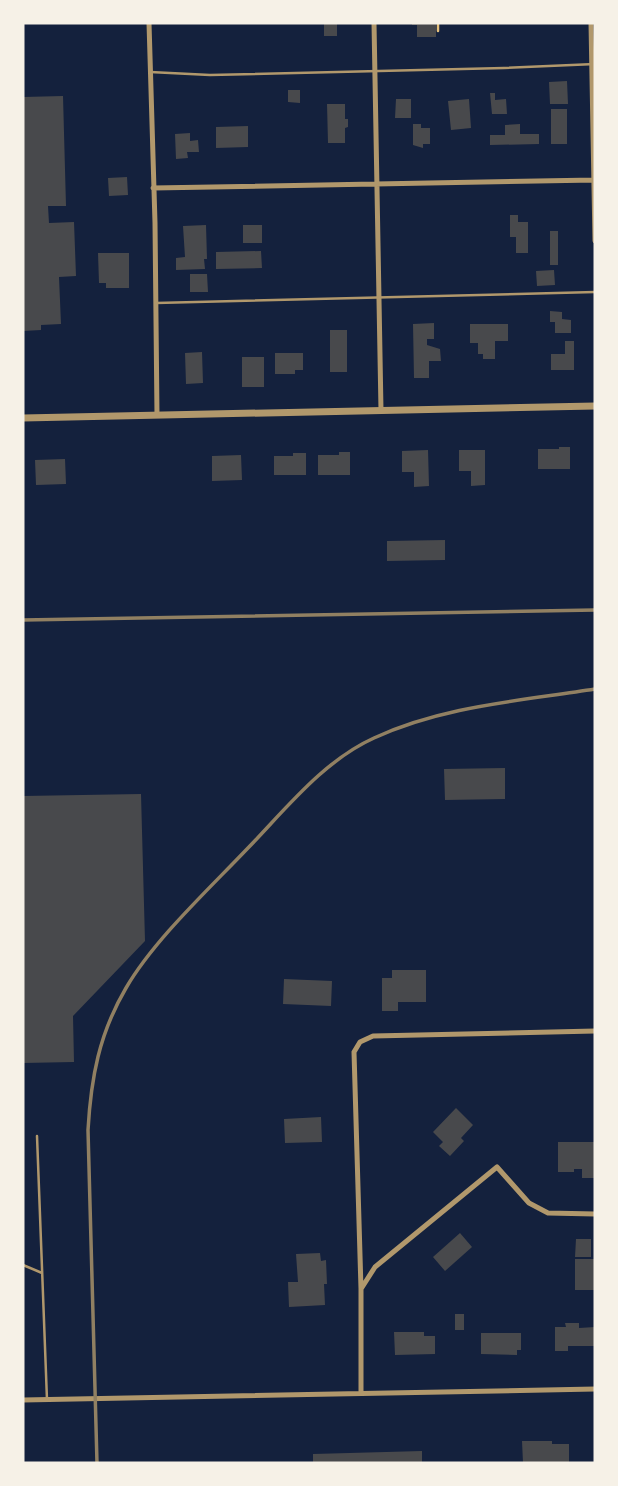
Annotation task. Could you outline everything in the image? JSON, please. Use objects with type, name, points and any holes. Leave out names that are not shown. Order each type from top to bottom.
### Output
[{"type":"street","points":[[149,23],[157,415]]},
{"type":"street","points":[[374,23],[381,410]]},
{"type":"street","points":[[591,23],[594,64],[595,241]]},
{"type":"street","points":[[153,188],[595,180]]},
{"type":"street","points":[[23,418],[595,406]]},
{"type":"street","points":[[361,1393],[361,1289],[354,1052],[360,1042],[373,1036],[595,1031]]},
{"type":"street","points":[[361,1289],[374,1267],[496,1167],[529,1203],[548,1213],[595,1214]]},
{"type":"street","points":[[23,1400],[595,1389]]},
{"type":"lane","points":[[150,72],[211,75],[594,64]]},
{"type":"lane","points":[[156,303],[595,292]]},
{"type":"lane","points":[[37,1136],[47,1400]]},
{"type":"lane","points":[[23,1265],[42,1273]]},
{"type":"path","points":[[438,23],[438,32]]},
{"type":"building","points":[[324,23],[337,23],[337,36],[324,36]]},
{"type":"building","points":[[412,23],[436,23],[436,37],[417,37],[417,25]]},
{"type":"building","points":[[567,81],[568,104],[550,104],[549,82]]},
{"type":"building","points":[[288,90],[300,90],[300,103],[288,102]]},
{"type":"building","points":[[490,93],[495,93],[495,100],[506,99],[507,114],[492,114]]},
{"type":"building","points":[[63,96],[66,206],[48,206],[49,223],[74,222],[76,276],[59,277],[61,324],[41,325],[41,330],[23,331],[23,97]]},
{"type":"building","points":[[396,99],[411,99],[411,118],[395,118]]},
{"type":"building","points":[[469,99],[471,128],[451,130],[448,101]]},
{"type":"building","points":[[327,104],[345,104],[348,127],[345,128],[345,143],[328,143]]},
{"type":"building","points":[[551,109],[567,109],[567,144],[551,144]]},
{"type":"building","points":[[413,124],[430,128],[430,144],[423,144],[423,148],[413,145]]},
{"type":"building","points":[[520,124],[520,134],[539,134],[539,144],[490,145],[490,135],[505,135],[505,125]]},
{"type":"building","points":[[248,126],[248,147],[216,148],[216,127]]},
{"type":"building","points":[[190,133],[190,141],[198,140],[199,152],[187,152],[188,158],[176,159],[175,134]]},
{"type":"building","points":[[127,177],[128,195],[109,196],[108,178]]},
{"type":"building","points":[[510,215],[518,215],[518,222],[528,222],[528,253],[516,253],[516,237],[510,237]]},
{"type":"building","points":[[206,225],[205,269],[176,270],[176,258],[185,257],[183,226]]},
{"type":"building","points":[[243,225],[262,225],[262,243],[243,243]]},
{"type":"building","points":[[550,231],[558,231],[558,265],[550,265]]},
{"type":"building","points":[[261,251],[262,268],[216,269],[216,252]]},
{"type":"building","points":[[98,253],[129,253],[129,288],[106,288],[106,283],[99,283]]},
{"type":"building","points":[[554,270],[555,285],[537,286],[536,271]]},
{"type":"building","points":[[190,274],[207,274],[208,292],[190,292]]},
{"type":"building","points":[[550,311],[562,312],[562,319],[571,320],[571,333],[555,333],[555,322],[550,322]]},
{"type":"building","points":[[434,323],[434,339],[427,339],[427,345],[440,349],[441,361],[429,361],[429,378],[414,378],[413,324]]},
{"type":"building","points":[[470,324],[508,324],[508,341],[495,341],[495,359],[483,359],[483,354],[478,354],[478,343],[470,343]]},
{"type":"building","points":[[330,330],[347,330],[347,372],[330,372]]},
{"type":"building","points":[[565,341],[574,341],[574,370],[551,370],[551,354],[565,354]]},
{"type":"building","points":[[202,352],[203,383],[186,384],[185,353]]},
{"type":"building","points":[[275,353],[303,353],[303,370],[295,370],[295,374],[275,374]]},
{"type":"building","points":[[242,357],[264,357],[264,387],[242,387]]},
{"type":"building","points":[[570,447],[570,469],[538,469],[538,449]]},
{"type":"building","points":[[428,450],[429,486],[414,487],[414,472],[402,472],[402,451]]},
{"type":"building","points":[[459,450],[485,450],[485,485],[471,486],[471,471],[459,471]]},
{"type":"building","points":[[339,452],[350,452],[350,475],[318,475],[318,455],[339,455]]},
{"type":"building","points":[[293,453],[306,453],[306,475],[274,475],[274,456],[293,456]]},
{"type":"building","points":[[241,455],[242,480],[212,481],[212,456]]},
{"type":"building","points":[[65,459],[66,484],[36,485],[35,460]]},
{"type":"building","points":[[445,540],[445,560],[387,561],[387,541]]},
{"type":"building","points":[[505,768],[505,799],[445,800],[444,769]]},
{"type":"building","points":[[141,794],[145,941],[73,1016],[74,1062],[23,1063],[23,796]]},
{"type":"building","points":[[392,970],[426,970],[426,1002],[398,1002],[398,1011],[382,1011],[382,978],[392,978]]},
{"type":"building","points":[[284,979],[332,981],[331,1006],[283,1004]]},
{"type":"building","points":[[456,1108],[473,1125],[461,1138],[464,1141],[450,1156],[439,1146],[443,1142],[433,1132]]},
{"type":"building","points":[[321,1117],[322,1142],[285,1143],[284,1119]]},
{"type":"building","points":[[558,1142],[595,1142],[595,1178],[582,1178],[582,1169],[558,1172]]},
{"type":"building","points":[[460,1233],[472,1247],[445,1271],[433,1257]]},
{"type":"building","points":[[576,1239],[591,1239],[591,1257],[575,1257]]},
{"type":"building","points":[[320,1253],[321,1261],[326,1260],[325,1305],[289,1307],[288,1282],[298,1282],[296,1254]]},
{"type":"building","points":[[575,1259],[595,1259],[595,1290],[575,1290]]},
{"type":"building","points":[[455,1314],[464,1314],[464,1330],[455,1330]]},
{"type":"building","points":[[565,1323],[579,1323],[579,1328],[595,1327],[595,1346],[568,1346],[568,1351],[555,1351],[555,1327],[566,1327]]},
{"type":"building","points":[[394,1332],[424,1332],[424,1336],[435,1336],[435,1354],[395,1355]]},
{"type":"building","points":[[481,1333],[521,1333],[521,1350],[517,1350],[517,1355],[481,1354]]},
{"type":"building","points":[[522,1441],[569,1444],[569,1463],[523,1463]]},
{"type":"building","points":[[422,1451],[422,1463],[313,1463],[313,1454]]},
{"type":"railway","points":[[23,620],[595,610]]},
{"type":"railway","points":[[97,1463],[88,1130],[91,1092],[98,1057],[109,1022],[126,988],[151,952],[199,898],[306,787],[355,748],[400,727],[454,712],[595,689]]}]
